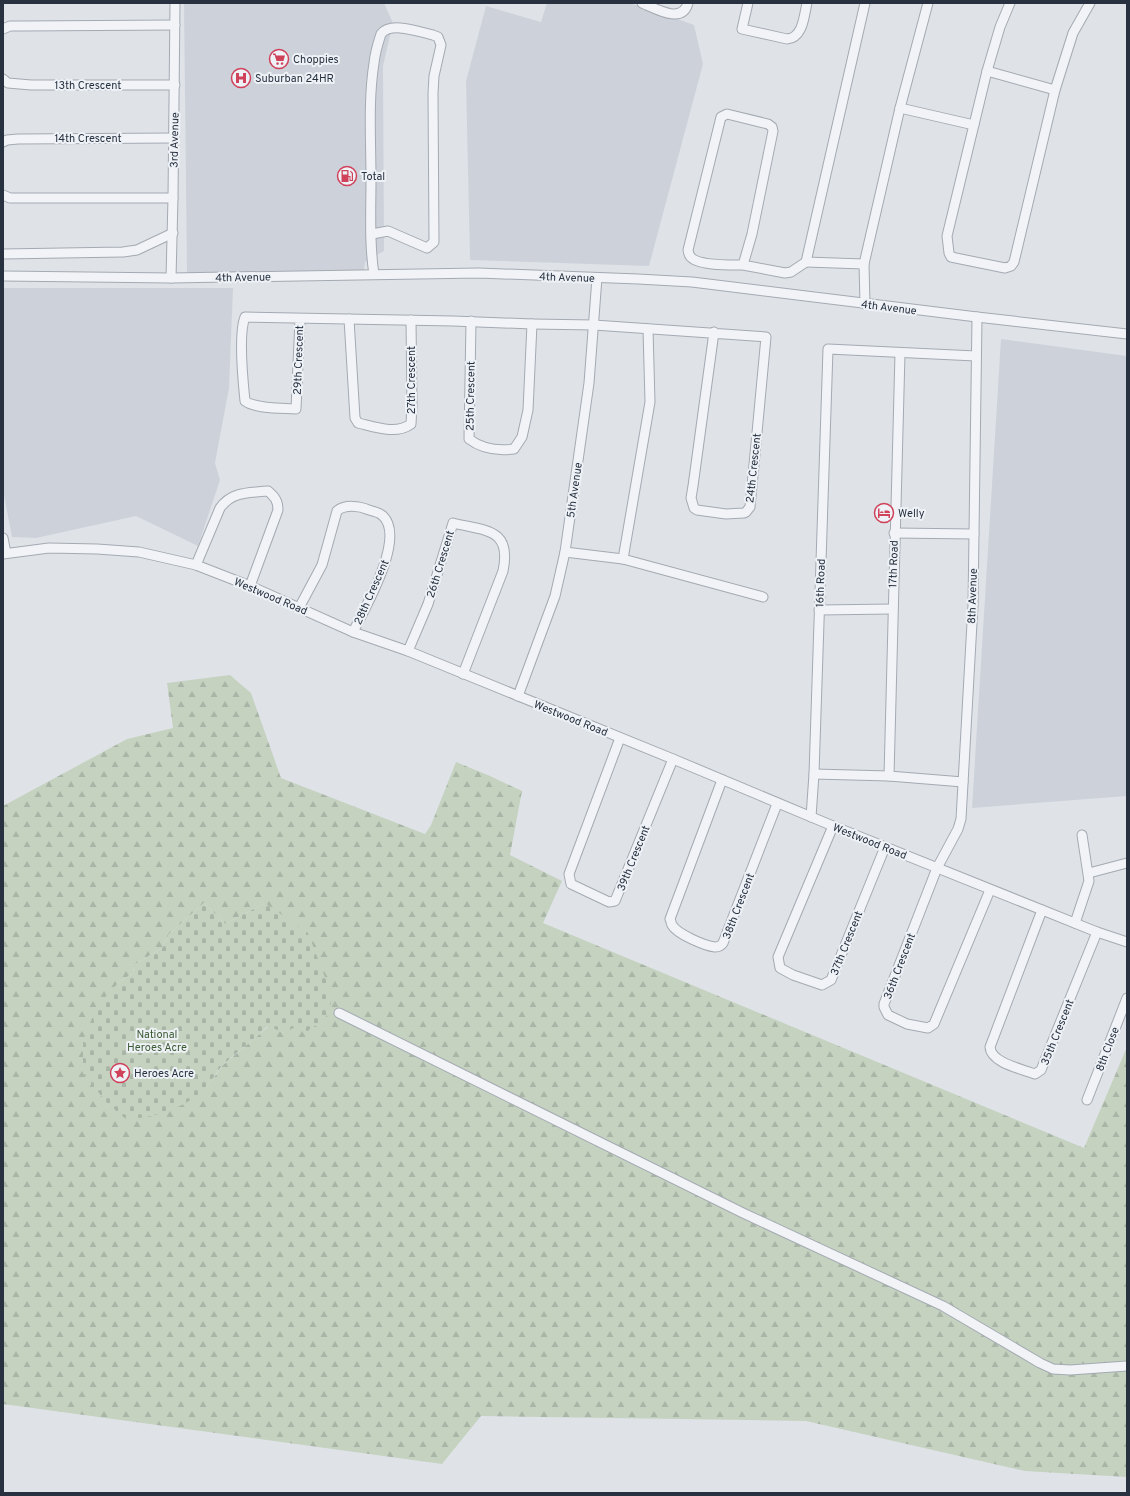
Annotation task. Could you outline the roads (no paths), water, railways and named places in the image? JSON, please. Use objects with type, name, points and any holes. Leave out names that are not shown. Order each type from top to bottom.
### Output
[{"type":"street","name":"3rd Avenue","points":[[171,278],[174,198],[175,3]]},
{"type":"street","points":[[642,3],[667,13],[675,14],[684,10],[688,3]]},
{"type":"street","points":[[748,3],[742,29],[787,39],[796,37],[800,31],[807,3]]},
{"type":"street","points":[[806,262],[865,3]]},
{"type":"street","points":[[865,304],[864,264],[900,108],[928,3]]},
{"type":"street","points":[[1010,3],[1000,27],[987,71],[947,236],[949,253],[951,257],[1008,268],[1014,262],[1055,90],[1074,33],[1090,3]]},
{"type":"street","points":[[3,29],[10,26],[175,25]]},
{"type":"street","points":[[372,234],[388,231],[427,248],[434,242],[433,93],[434,76],[440,53],[441,41],[433,35],[394,27],[384,30],[380,34],[374,63],[371,113],[372,234],[374,274]]},
{"type":"street","points":[[987,71],[1055,90]]},
{"type":"street","name":"13th Crescent","points":[[3,79],[8,83],[31,85],[175,85]]},
{"type":"street","points":[[900,108],[974,125]]},
{"type":"street","points":[[743,265],[752,234],[773,131],[772,126],[768,124],[727,114],[721,117],[688,250],[689,256],[693,259],[710,264],[743,265],[784,273],[790,272],[806,262],[864,264]]},
{"type":"street","name":"14th Crescent","points":[[3,142],[18,139],[174,138]]},
{"type":"street","points":[[3,195],[10,198],[174,198]]},
{"type":"street","points":[[3,254],[123,252],[137,250],[173,233]]},
{"type":"street","name":"4th Avenue","points":[[3,276],[171,278],[479,273],[597,278],[638,278],[692,282],[865,304],[1127,334]]},
{"type":"street","name":"5th Avenue","points":[[518,696],[555,596],[565,552],[589,383],[597,278]]},
{"type":"street","name":"29th Crescent","points":[[245,317],[300,319],[296,409],[248,404],[245,401],[242,331],[245,317]]},
{"type":"street","name":"8th Avenue","points":[[937,868],[960,824],[963,782],[973,605],[976,317]]},
{"type":"street","points":[[300,319],[471,321],[594,325],[714,332]]},
{"type":"street","name":"27th Crescent","points":[[350,319],[355,418],[358,423],[396,430],[405,429],[410,424],[412,405],[411,320]]},
{"type":"street","name":"25th Crescent","points":[[471,321],[469,439],[484,447],[505,450],[514,449],[522,437],[528,410],[532,324]]},
{"type":"street","points":[[623,559],[650,402],[648,329]]},
{"type":"street","name":"24th Crescent","points":[[714,332],[766,337],[750,507],[744,513],[726,514],[697,510],[694,508],[691,498],[714,332]]},
{"type":"street","name":"16th Road","points":[[811,817],[814,774],[818,610],[828,349],[900,352]]},
{"type":"street","points":[[900,352],[976,356]]},
{"type":"street","name":"17th Road","points":[[889,776],[892,609],[900,352]]},
{"type":"street","points":[[196,565],[220,508],[225,501],[230,497],[240,494],[268,491],[278,503],[278,510],[250,586]]},
{"type":"street","name":"28th Crescent","points":[[299,608],[322,565],[337,511],[341,508],[353,507],[366,509],[382,515],[389,524],[391,536],[387,557],[380,578],[353,632]]},
{"type":"street","name":"26th Crescent","points":[[408,652],[428,604],[453,523],[496,534],[502,541],[506,559],[503,571],[463,674]]},
{"type":"street","points":[[894,533],[974,534]]},
{"type":"street","points":[[3,538],[4,554]]},
{"type":"street","name":"Westwood Road","points":[[4,554],[49,548],[97,549],[139,552],[196,565],[250,586],[353,632],[408,652],[518,696],[673,759],[777,804],[990,890],[1097,932],[1127,942]]},
{"type":"street","points":[[565,552],[623,559],[763,597]]},
{"type":"street","points":[[818,610],[892,609]]},
{"type":"street","name":"39th Crescent","points":[[620,738],[569,874],[571,884],[609,902],[615,901],[673,759]]},
{"type":"street","points":[[814,774],[889,776],[963,782]]},
{"type":"street","name":"38th Crescent","points":[[722,780],[670,919],[671,925],[677,930],[698,942],[715,947],[724,943],[777,804]]},
{"type":"street","name":"37th Crescent","points":[[833,826],[778,957],[780,968],[792,975],[822,985],[830,980],[885,847]]},
{"type":"street","points":[[1075,923],[1090,881],[1082,835]]},
{"type":"street","points":[[1089,873],[1127,863]]},
{"type":"street","name":"36th Crescent","points":[[937,868],[884,1004],[888,1015],[907,1024],[928,1028],[934,1024],[990,890]]},
{"type":"street","name":"35th Crescent","points":[[1042,910],[990,1047],[990,1052],[993,1056],[1001,1061],[1035,1074],[1041,1070],[1097,932]]},
{"type":"street","name":"8th Close","points":[[1087,1100],[1127,998]]},
{"type":"street","points":[[339,1013],[743,1213],[943,1306],[1040,1363],[1053,1369],[1070,1370],[1127,1366]]},
{"type":"place","name":"Choppies","points":[[279,59]]},
{"type":"place","name":"Suburban 24HR","points":[[241,78]]},
{"type":"place","name":"Total","points":[[347,176]]},
{"type":"place","name":"Welly","points":[[884,513]]},
{"type":"place","name":"Heroes Acre","points":[[120,1073]]},
{"type":"park label","name":"National Heroes Acre","points":[[157,1040]]}]
